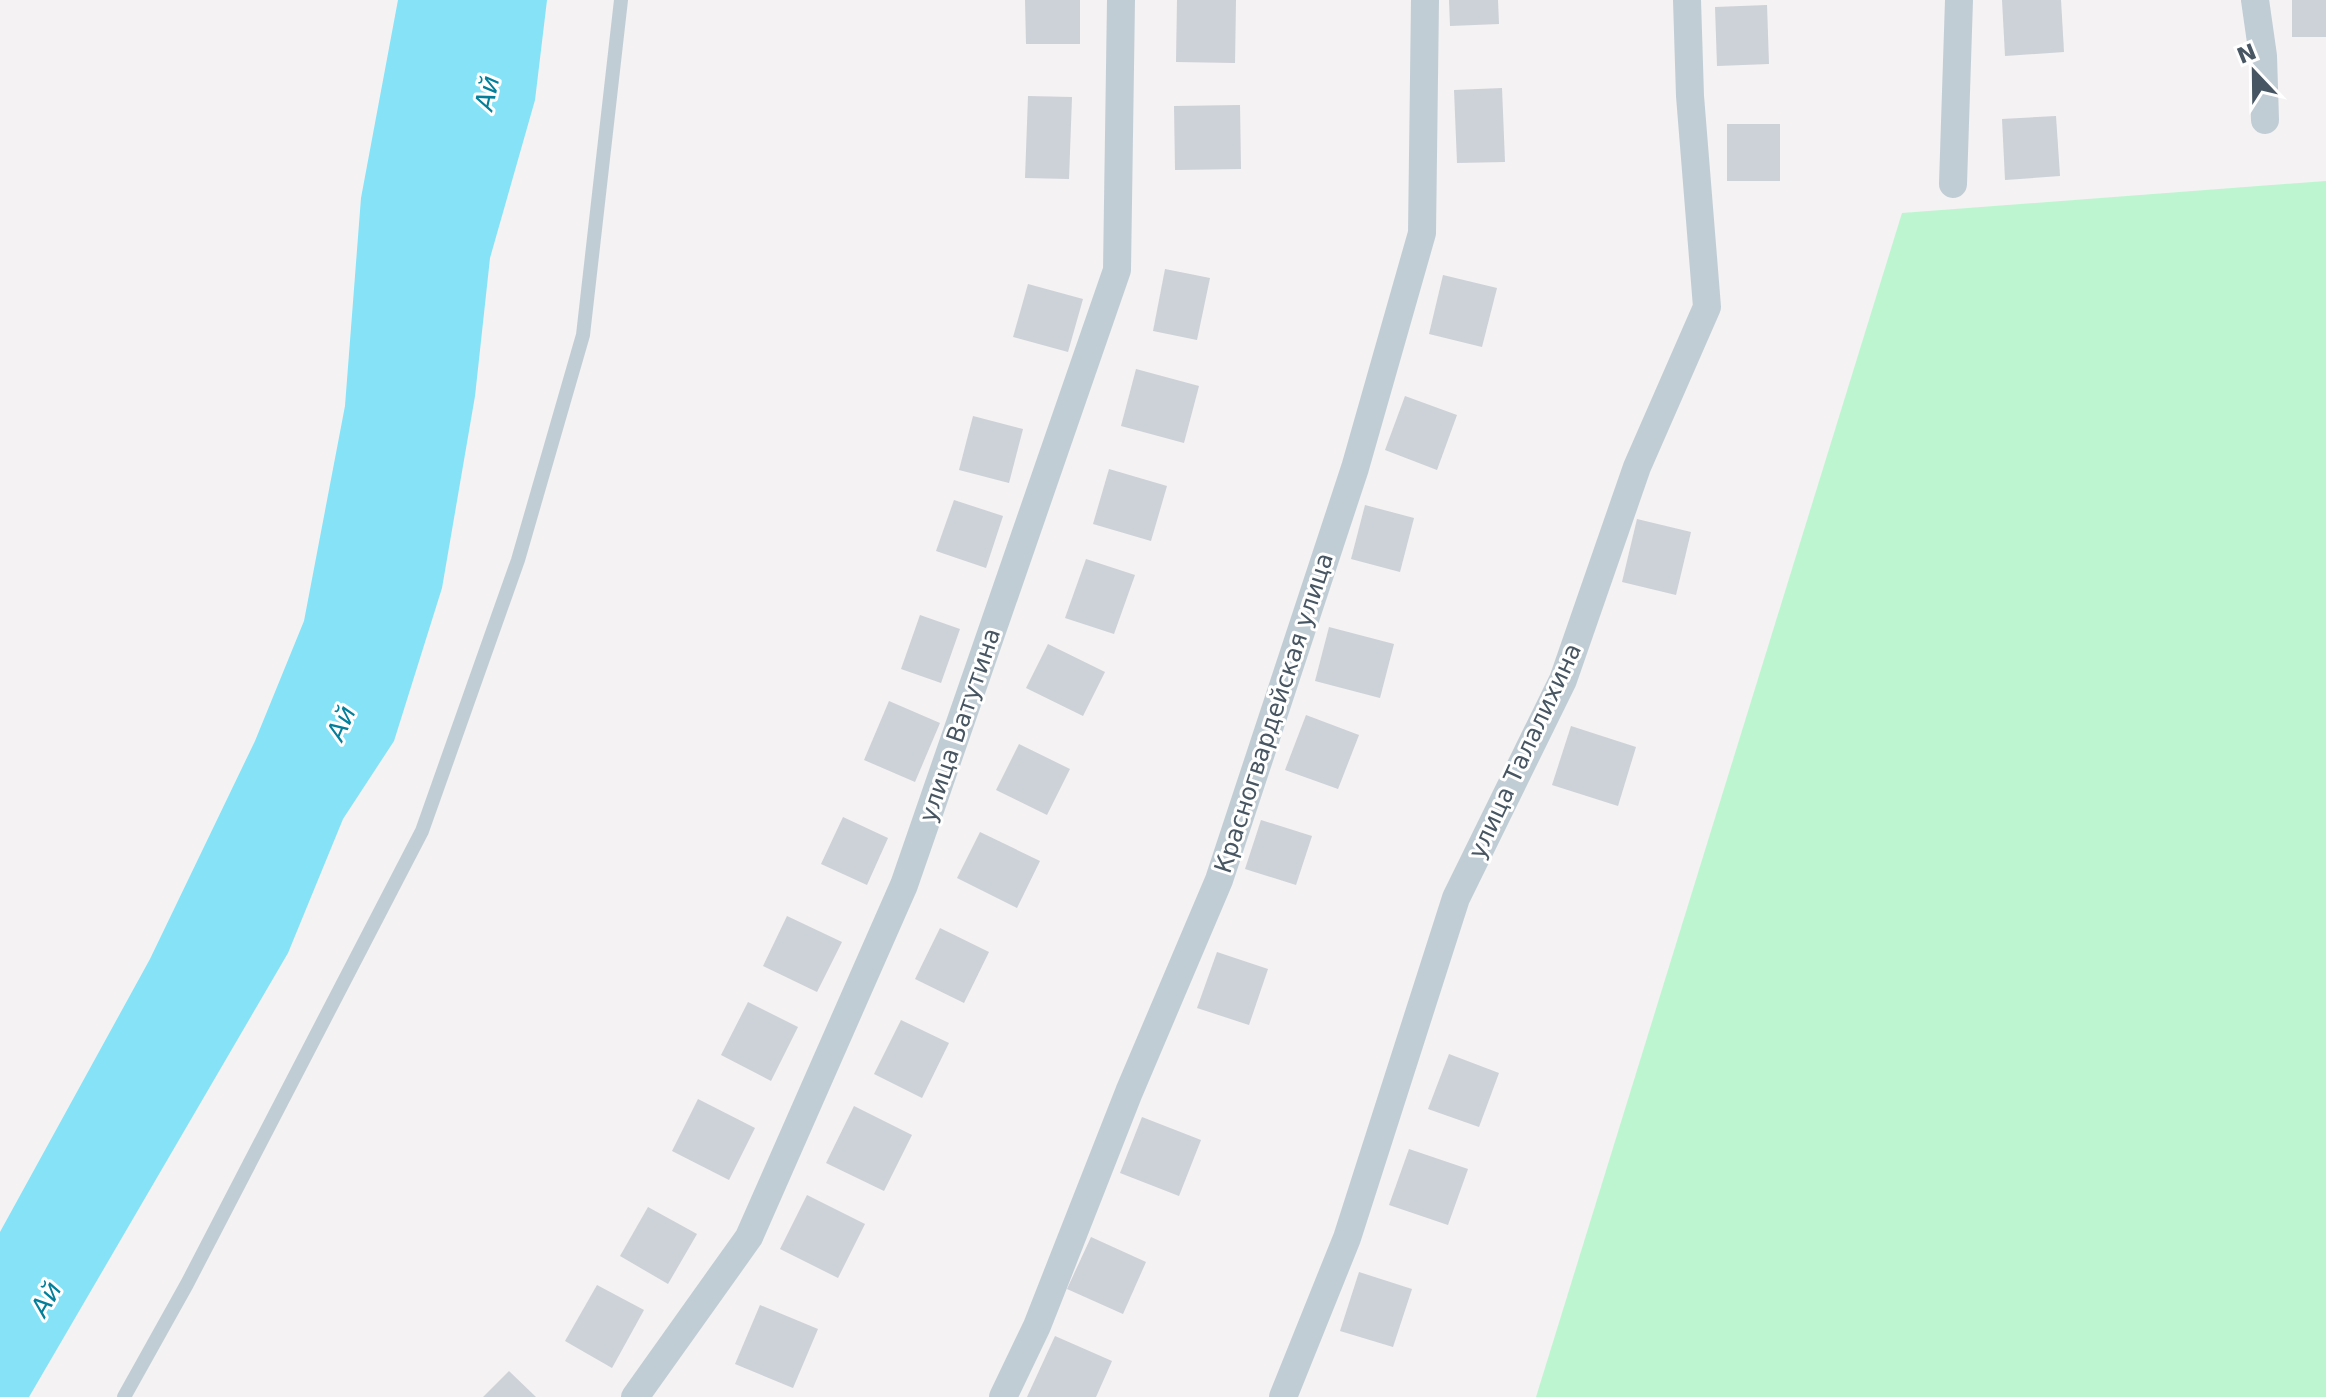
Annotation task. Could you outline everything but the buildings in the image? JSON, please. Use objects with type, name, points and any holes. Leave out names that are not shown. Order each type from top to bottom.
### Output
[{"type":"street","name":"улица Ватутина","points":[[635,1397],[749,1237],[904,885],[1117,270],[1121,0]]},
{"type":"street","name":"Красногвардейская улица","points":[[1003,1397],[1037,1326],[1129,1092],[1219,880],[1355,468],[1422,233],[1425,0]]},
{"type":"street","name":"улица Талалихина","points":[[1283,1397],[1347,1238],[1456,898],[1563,680],[1637,467],[1707,307],[1690,96],[1687,0]]},
{"type":"street","points":[[1953,184],[1959,0]]},
{"type":"street","points":[[2255,0],[2263,56],[2265,120]]},
{"type":"lane","points":[[124,1397],[187,1284],[427,816],[518,560],[583,335],[621,0]]},
{"type":"green space","points":[[2326,181],[2326,1397],[1536,1397],[1902,213]]},
{"type":"water","name":"Ай","points":[[398,0],[547,0],[535,100],[490,258],[475,396],[442,588],[394,741],[343,819],[288,953],[29,1397],[0,1397],[0,1232],[150,959],[255,741],[304,621],[345,406],[361,198]]}]
